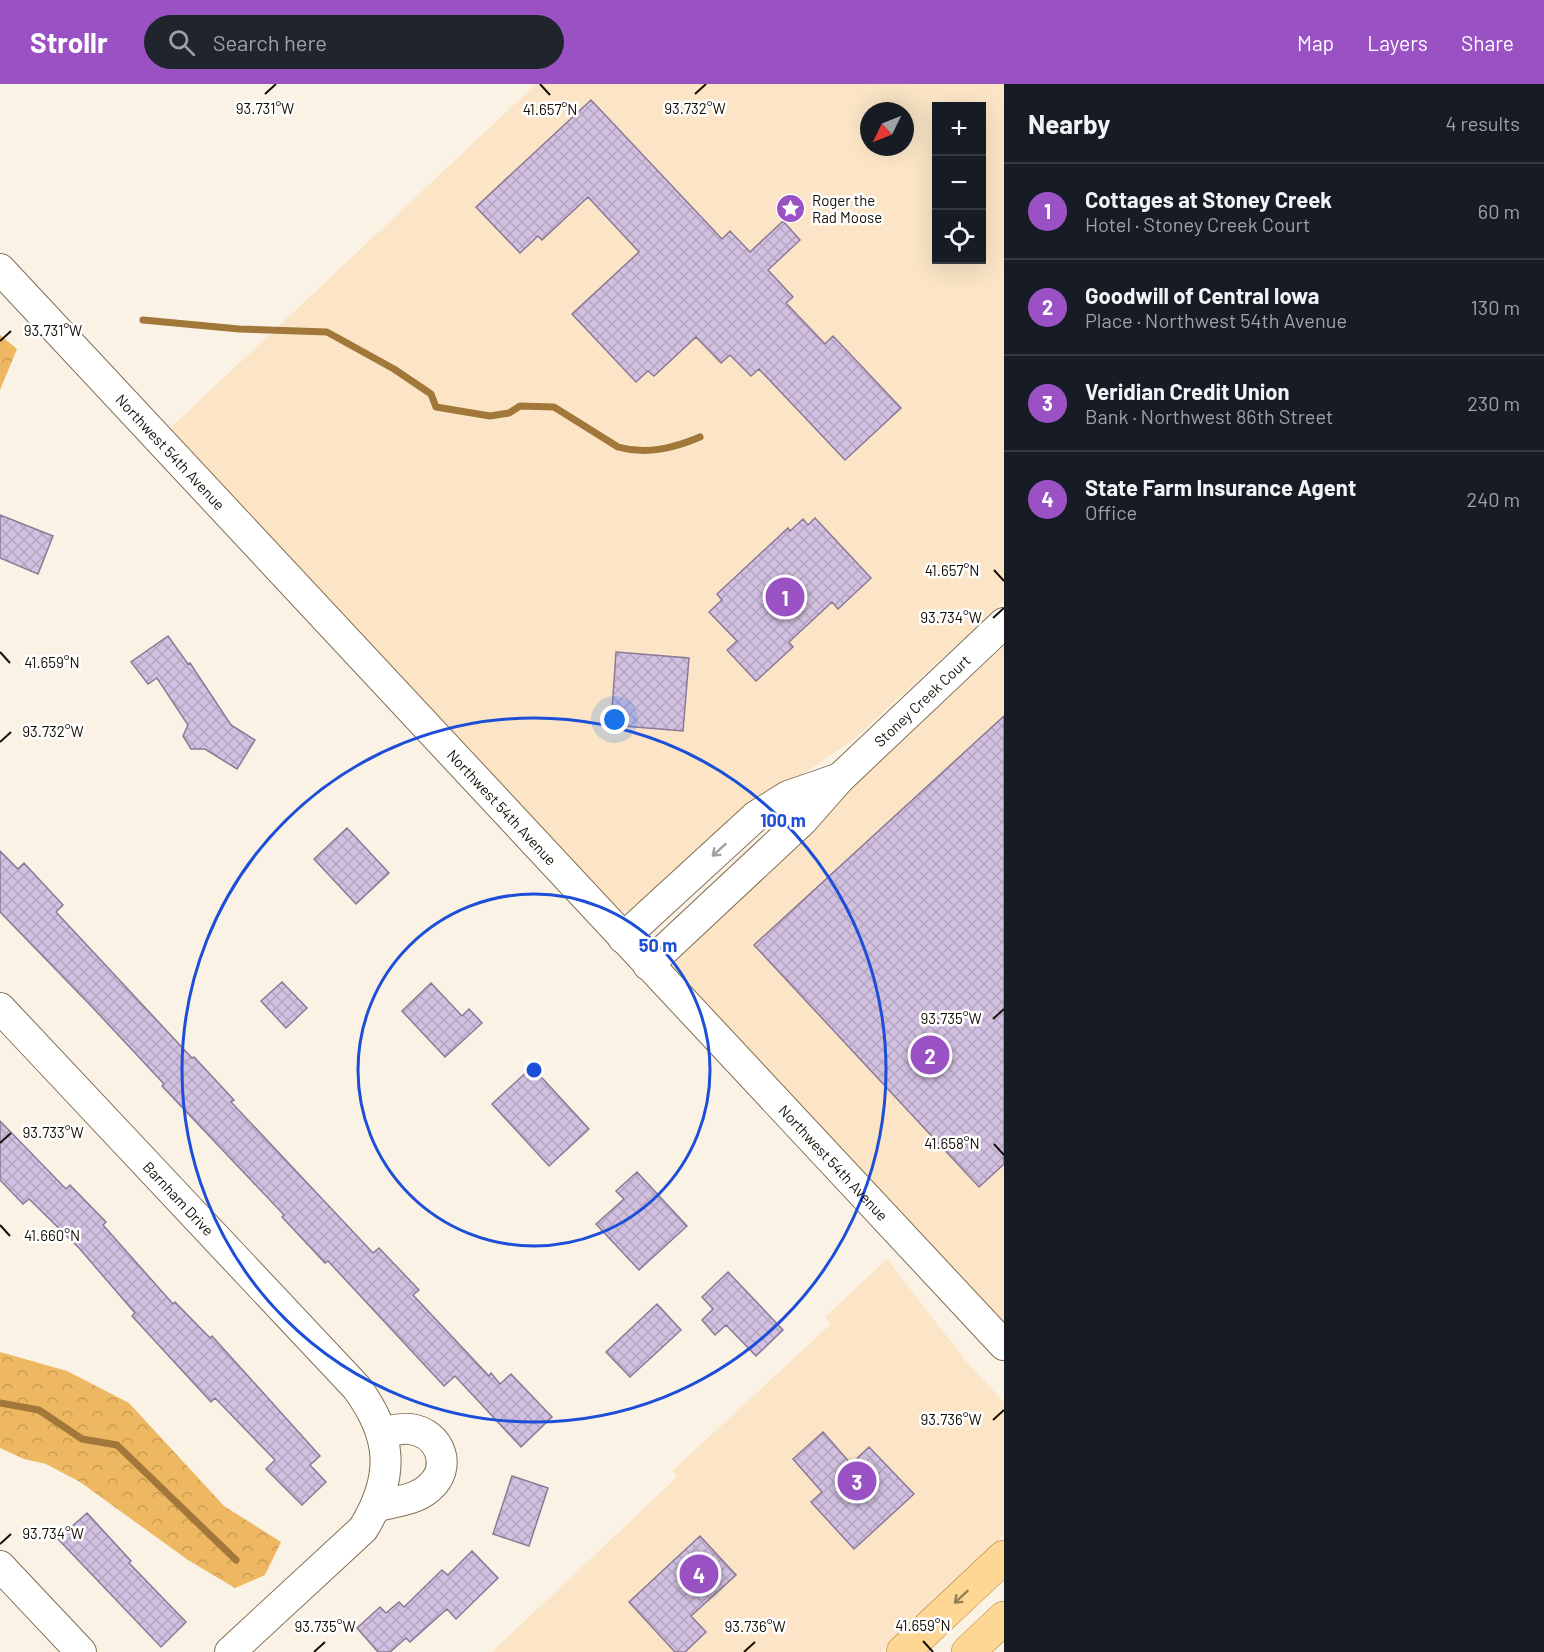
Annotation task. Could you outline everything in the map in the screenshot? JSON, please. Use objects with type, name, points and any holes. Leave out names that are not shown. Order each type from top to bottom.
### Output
[{"type":"main road","points":[[903,1652],[1004,1557]]},
{"type":"main road","points":[[968,1652],[1004,1618]]},
{"type":"street","name":"Northwest 54th Avenue","points":[[0,269],[1004,1345]]},
{"type":"street","name":"Stoney Creek Court","points":[[648,965],[803,820],[840,778],[1004,623]]},
{"type":"street","name":"Stoney Creek Court","points":[[623,938],[756,816],[788,796],[840,778]]},
{"type":"street","name":"Barnham Drive","points":[[0,1008],[357,1388],[372,1409],[382,1432],[386,1457],[385,1474],[377,1506]]},
{"type":"street","points":[[230,1652],[353,1539],[377,1506],[419,1495],[436,1481],[442,1468],[439,1448],[423,1434],[410,1429],[382,1432]]},
{"type":"street","points":[[0,1566],[81,1652]]},
{"type":"shaded area","points":[[536,84],[1004,84],[1004,601],[853,740],[794,780],[633,911],[617,911],[167,431]]},
{"type":"shaded area","points":[[1004,646],[1004,1325],[674,972],[673,965],[683,945]]},
{"type":"shaded area","points":[[887,1259],[966,1361],[1004,1402],[1004,1535],[881,1652],[492,1652],[677,1477],[672,1471],[831,1324],[825,1317]]},
{"type":"green space","points":[[0,335],[17,349],[0,390]]},
{"type":"green space","points":[[0,1352],[67,1371],[129,1403],[224,1506],[281,1542],[265,1575],[235,1588],[188,1560],[80,1482],[46,1464],[24,1459],[0,1448]]},
{"type":"building","points":[[591,100],[722,239],[730,231],[750,252],[783,221],[800,240],[768,270],[793,297],[786,303],[825,344],[833,336],[901,408],[845,460],[759,369],[751,376],[730,355],[721,363],[696,337],[654,376],[648,371],[636,382],[572,314],[639,252],[588,197],[542,240],[538,236],[520,253],[476,207]]},
{"type":"building","points":[[0,515],[53,536],[38,574],[0,558]]},
{"type":"building","points":[[815,518],[871,578],[838,609],[832,602],[789,642],[793,647],[756,681],[727,650],[737,641],[709,612],[722,600],[717,594],[788,528],[790,531],[803,519],[808,525]]},
{"type":"building","points":[[168,636],[188,664],[190,663],[231,725],[255,740],[237,769],[205,749],[191,749],[183,736],[188,725],[157,678],[148,684],[131,662]]},
{"type":"building","points":[[616,652],[689,658],[683,731],[611,725]]},
{"type":"building","points":[[1004,716],[1004,1164],[979,1187],[754,945]]},
{"type":"building","points":[[347,828],[389,873],[356,904],[314,859]]},
{"type":"building","points":[[0,851],[18,869],[24,863],[63,905],[56,912],[234,1100],[231,1102],[373,1253],[379,1248],[419,1290],[413,1295],[489,1376],[491,1373],[500,1384],[511,1374],[552,1417],[521,1447],[455,1376],[444,1386],[328,1261],[325,1263],[282,1217],[284,1215],[162,1086],[164,1084],[0,912]]},
{"type":"building","points":[[282,982],[307,1008],[286,1028],[261,1001]]},
{"type":"building","points":[[431,983],[462,1016],[469,1009],[482,1023],[445,1057],[402,1011]]},
{"type":"building","points":[[532,1067],[589,1129],[549,1166],[492,1104]]},
{"type":"building","points":[[0,1121],[66,1189],[70,1185],[106,1222],[103,1225],[173,1304],[175,1302],[210,1338],[212,1336],[320,1456],[310,1465],[326,1482],[302,1505],[266,1469],[275,1460],[215,1398],[211,1402],[132,1316],[135,1313],[79,1248],[29,1199],[23,1204],[0,1180]]},
{"type":"building","points":[[637,1172],[687,1226],[639,1270],[596,1224],[624,1199],[616,1191]]},
{"type":"building","points":[[728,1272],[783,1330],[756,1356],[726,1325],[715,1335],[702,1320],[713,1309],[702,1297]]},
{"type":"building","points":[[657,1304],[681,1330],[630,1377],[606,1352]]},
{"type":"building","points":[[823,1432],[851,1464],[869,1447],[914,1494],[854,1549],[811,1502],[822,1492],[793,1459]]},
{"type":"building","points":[[512,1476],[548,1488],[529,1546],[493,1534]]},
{"type":"building","points":[[87,1513],[131,1561],[129,1563],[186,1622],[161,1647],[58,1539]]},
{"type":"building","points":[[700,1536],[736,1575],[691,1616],[706,1632],[685,1652],[675,1652],[629,1602]]},
{"type":"building","points":[[472,1551],[498,1578],[456,1619],[447,1609],[410,1642],[406,1638],[390,1652],[378,1652],[357,1628],[380,1607],[386,1613],[399,1602],[404,1607],[442,1570],[448,1575]]},
{"type":"waterway","points":[[143,320],[239,329],[327,332],[394,369],[431,394],[436,407],[490,416],[509,413],[520,406],[554,407],[618,447],[639,450],[660,449],[700,437]]},
{"type":"waterway","points":[[0,1403],[39,1410],[82,1439],[117,1445],[236,1560]]},
{"type":"place","name":"Roger the Rad Moose","points":[[791,209]]},
{"type":"place","name":"Cottages at Stoney Creek","points":[[785,597]]},
{"type":"place","name":"Goodwill of Central Iowa","points":[[930,1055]]},
{"type":"place","name":"Veridian Credit Union","points":[[857,1481]]},
{"type":"place","name":"State Farm Insurance Agent","points":[[699,1574]]}]
